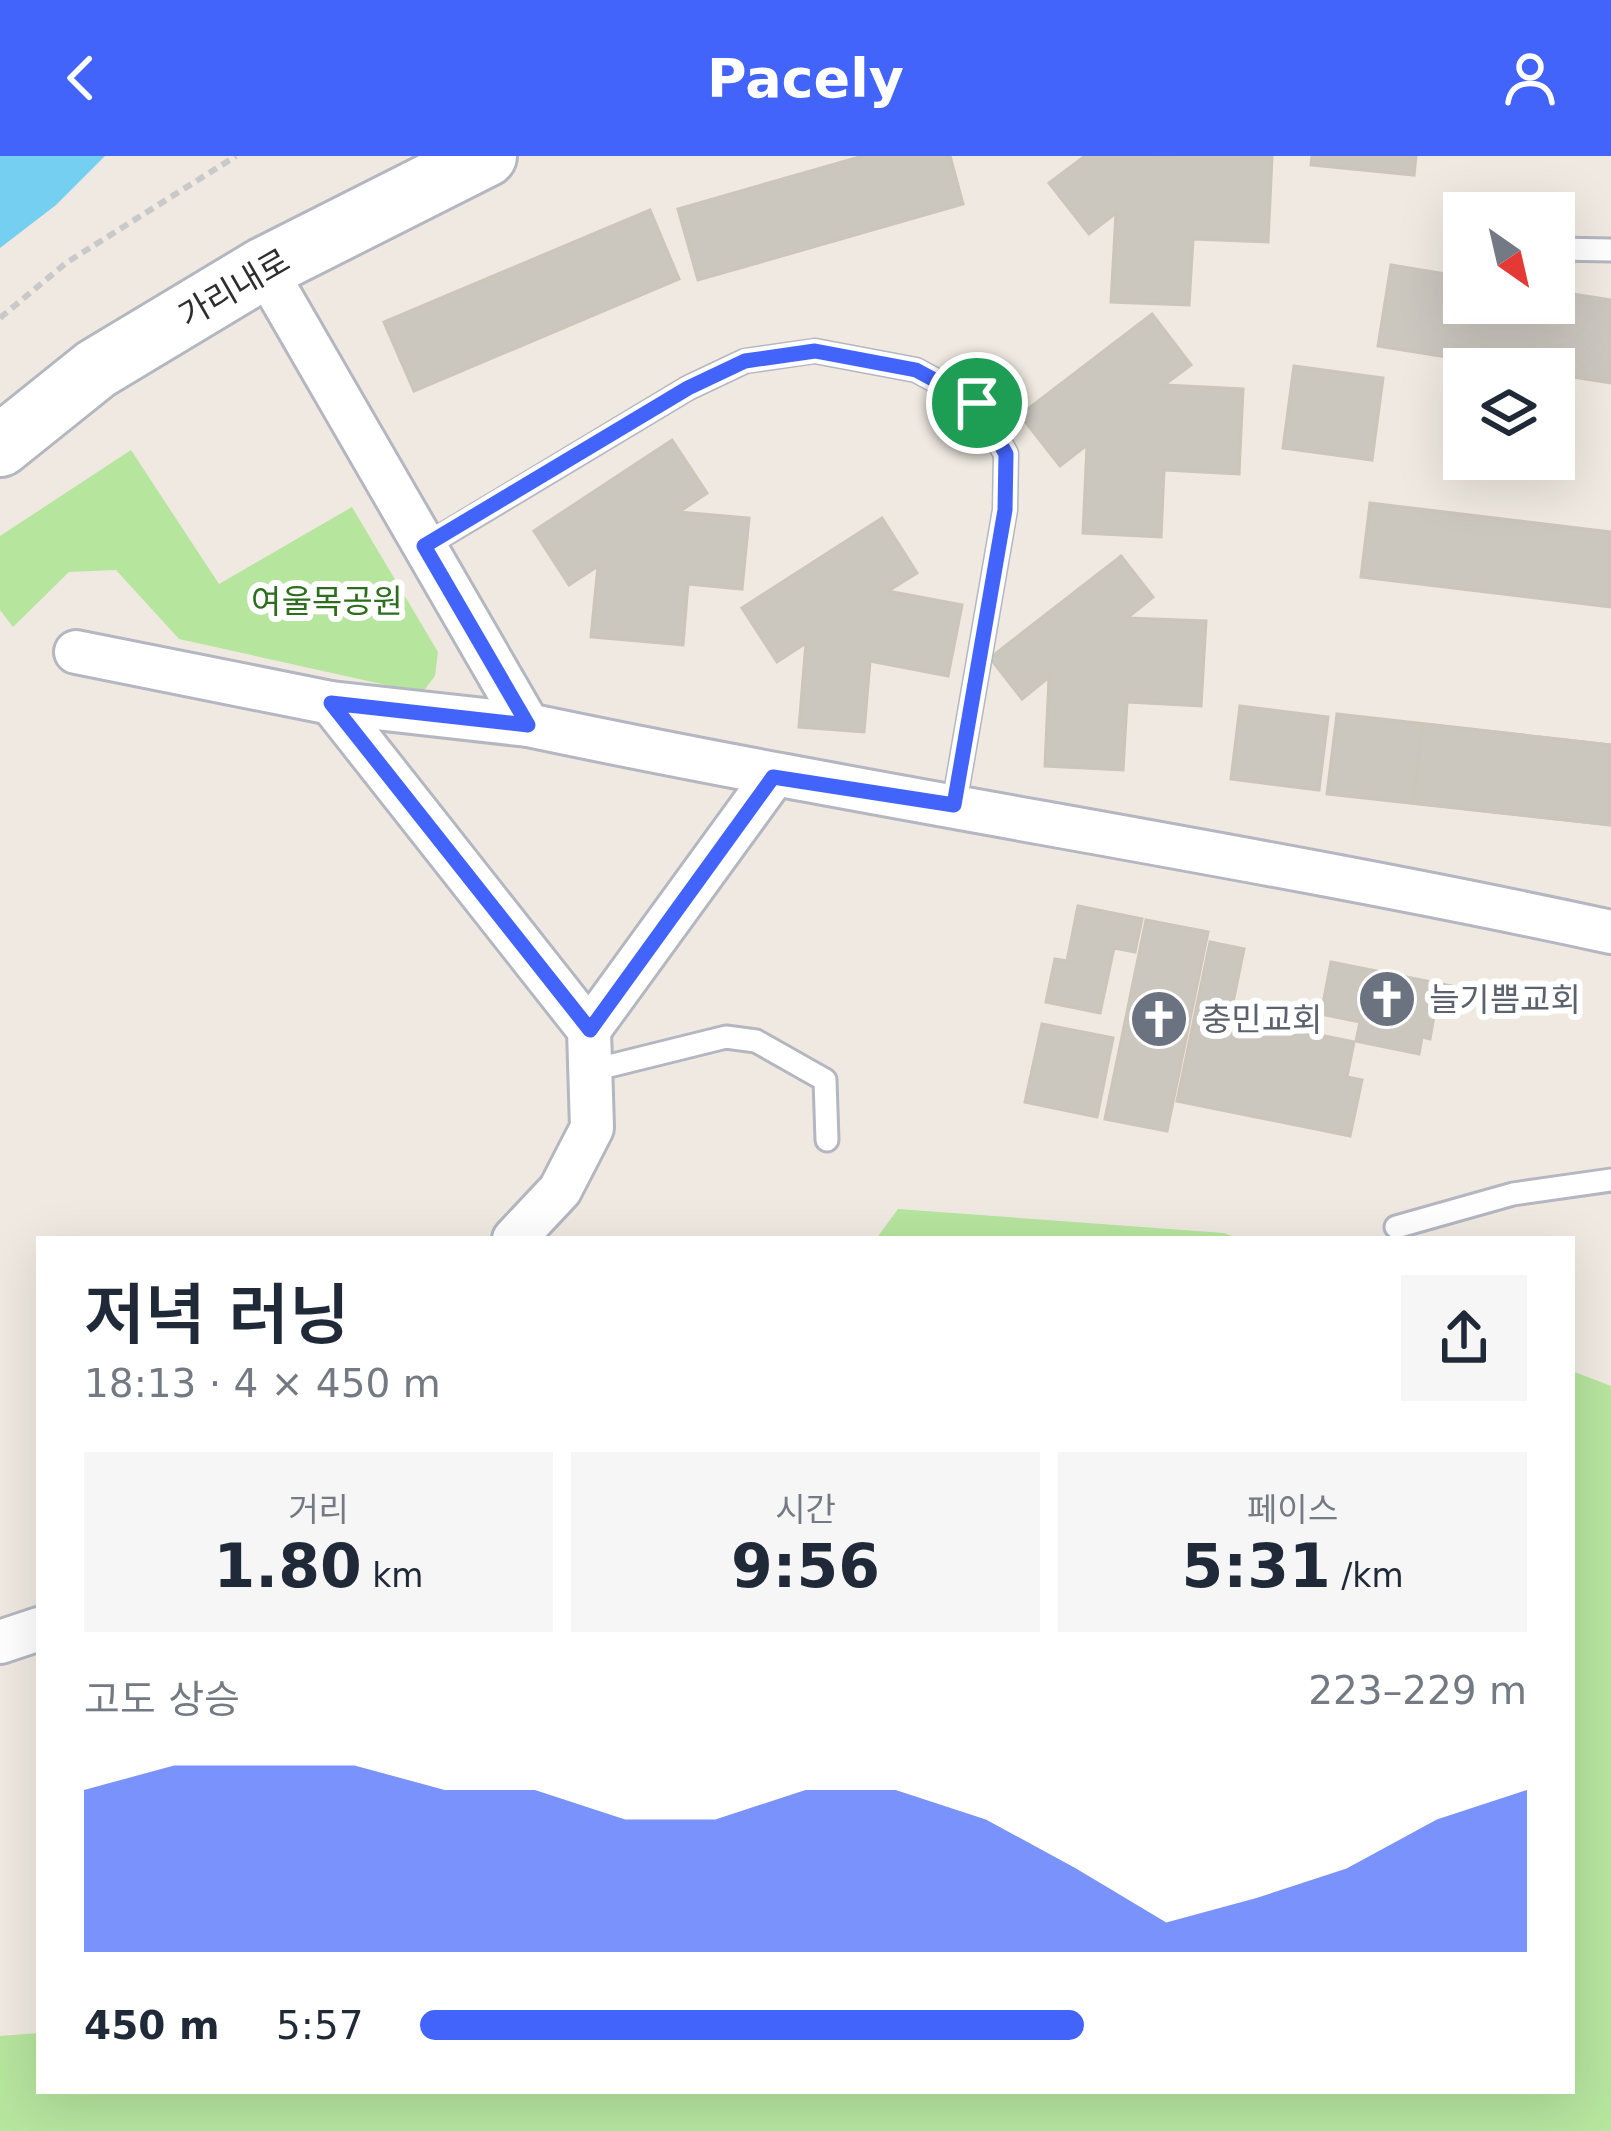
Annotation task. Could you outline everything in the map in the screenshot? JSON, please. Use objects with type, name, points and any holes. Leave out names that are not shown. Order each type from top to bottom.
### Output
[{"type":"street","name":"가리내로","points":[[0,446],[96,369],[264,268],[486,156]]},
{"type":"street","points":[[264,268],[528,725]]},
{"type":"street","points":[[76,652],[331,703],[528,725],[773,777],[954,805],[1611,932]]},
{"type":"street","points":[[331,703],[591,1050]]},
{"type":"street","points":[[517,1236],[560,1190],[592,1128],[591,1050],[773,777]]},
{"type":"street","points":[[0,1642],[36,1629]]},
{"type":"lane","points":[[1575,249],[1611,250]]},
{"type":"lane","points":[[424,546],[688,388],[745,361],[815,351],[916,370],[977,403],[1006,454],[1005,510],[954,805]]},
{"type":"lane","points":[[591,1050],[726,1037],[756,1040],[825,1080],[826,1140]]},
{"type":"lane","points":[[1396,1226],[1513,1194],[1611,1180]]},
{"type":"path","points":[[0,318],[66,263],[236,156]]},
{"type":"green space","name":"여울목공원","points":[[131,450],[219,584],[352,507],[438,652],[435,676],[422,693],[179,639],[116,570],[69,572],[13,627],[0,610],[0,536]]},
{"type":"green space","points":[[898,1209],[1232,1236],[878,1236]]},
{"type":"green space","points":[[1575,1372],[1611,1386],[1611,2131],[0,2131],[0,2036],[36,2033],[36,2094],[1575,2094]]},
{"type":"water","points":[[0,156],[105,156],[56,205],[0,248]]},
{"type":"building","points":[[863,156],[950,156],[963,204],[698,280],[678,209]]},
{"type":"building","points":[[1085,156],[1272,157],[1268,242],[1193,239],[1189,305],[1111,302],[1116,213],[1089,234],[1049,183]]},
{"type":"building","points":[[1312,156],[1416,156],[1414,175],[1311,165]]},
{"type":"building","points":[[650,210],[679,279],[414,391],[384,322]]},
{"type":"building","points":[[1391,265],[1443,274],[1443,324],[1575,324],[1575,294],[1611,300],[1611,383],[1575,377],[1575,348],[1443,348],[1443,356],[1378,346]]},
{"type":"building","points":[[1152,314],[1191,365],[1164,385],[1243,389],[1239,474],[1164,470],[1161,537],[1083,533],[1087,445],[1060,466],[1020,415]]},
{"type":"building","points":[[1294,366],[1383,378],[1372,460],[1283,448]]},
{"type":"building","points":[[672,440],[707,493],[679,512],[749,518],[742,589],[688,584],[683,645],[591,637],[598,566],[569,585],[534,531]]},
{"type":"building","points":[[1370,503],[1611,532],[1611,607],[1361,577]]},
{"type":"building","points":[[882,518],[917,573],[888,591],[962,605],[948,676],[870,661],[864,732],[799,727],[806,643],[777,662],[742,608]]},
{"type":"building","points":[[1121,556],[1153,597],[1127,618],[1206,621],[1201,706],[1127,702],[1123,770],[1045,766],[1049,677],[1022,699],[990,658]]},
{"type":"building","points":[[1240,706],[1328,717],[1319,790],[1231,779]]},
{"type":"building","points":[[1337,714],[1611,745],[1611,825],[1327,794]]},
{"type":"building","points":[[1423,724],[1611,745],[1611,825],[1413,803]]},
{"type":"building","points":[[1078,906],[1142,919],[1135,952],[1114,948],[1100,1013],[1046,1002],[1055,959],[1067,961]]},
{"type":"building","points":[[1146,920],[1208,932],[1167,1131],[1105,1119]]},
{"type":"building","points":[[1210,942],[1244,949],[1230,1017],[1354,1042],[1347,1077],[1362,1080],[1350,1136],[1177,1101]]},
{"type":"building","points":[[1331,962],[1467,989],[1434,1016],[1430,1039],[1422,1037],[1419,1054],[1356,1041],[1360,1022],[1321,1014]]},
{"type":"building","points":[[1042,1024],[1113,1038],[1097,1117],[1025,1102]]},
{"type":"place","name":"늘기쁨교회","points":[[1387,999]]},
{"type":"place","name":"충민교회","points":[[1159,1019]]},
{"type":"route","points":[[815,351],[916,370],[977,403],[1006,454],[1005,510],[954,805],[773,777],[590,1030],[331,703],[528,725],[424,546],[688,388],[745,361],[815,351]]}]
